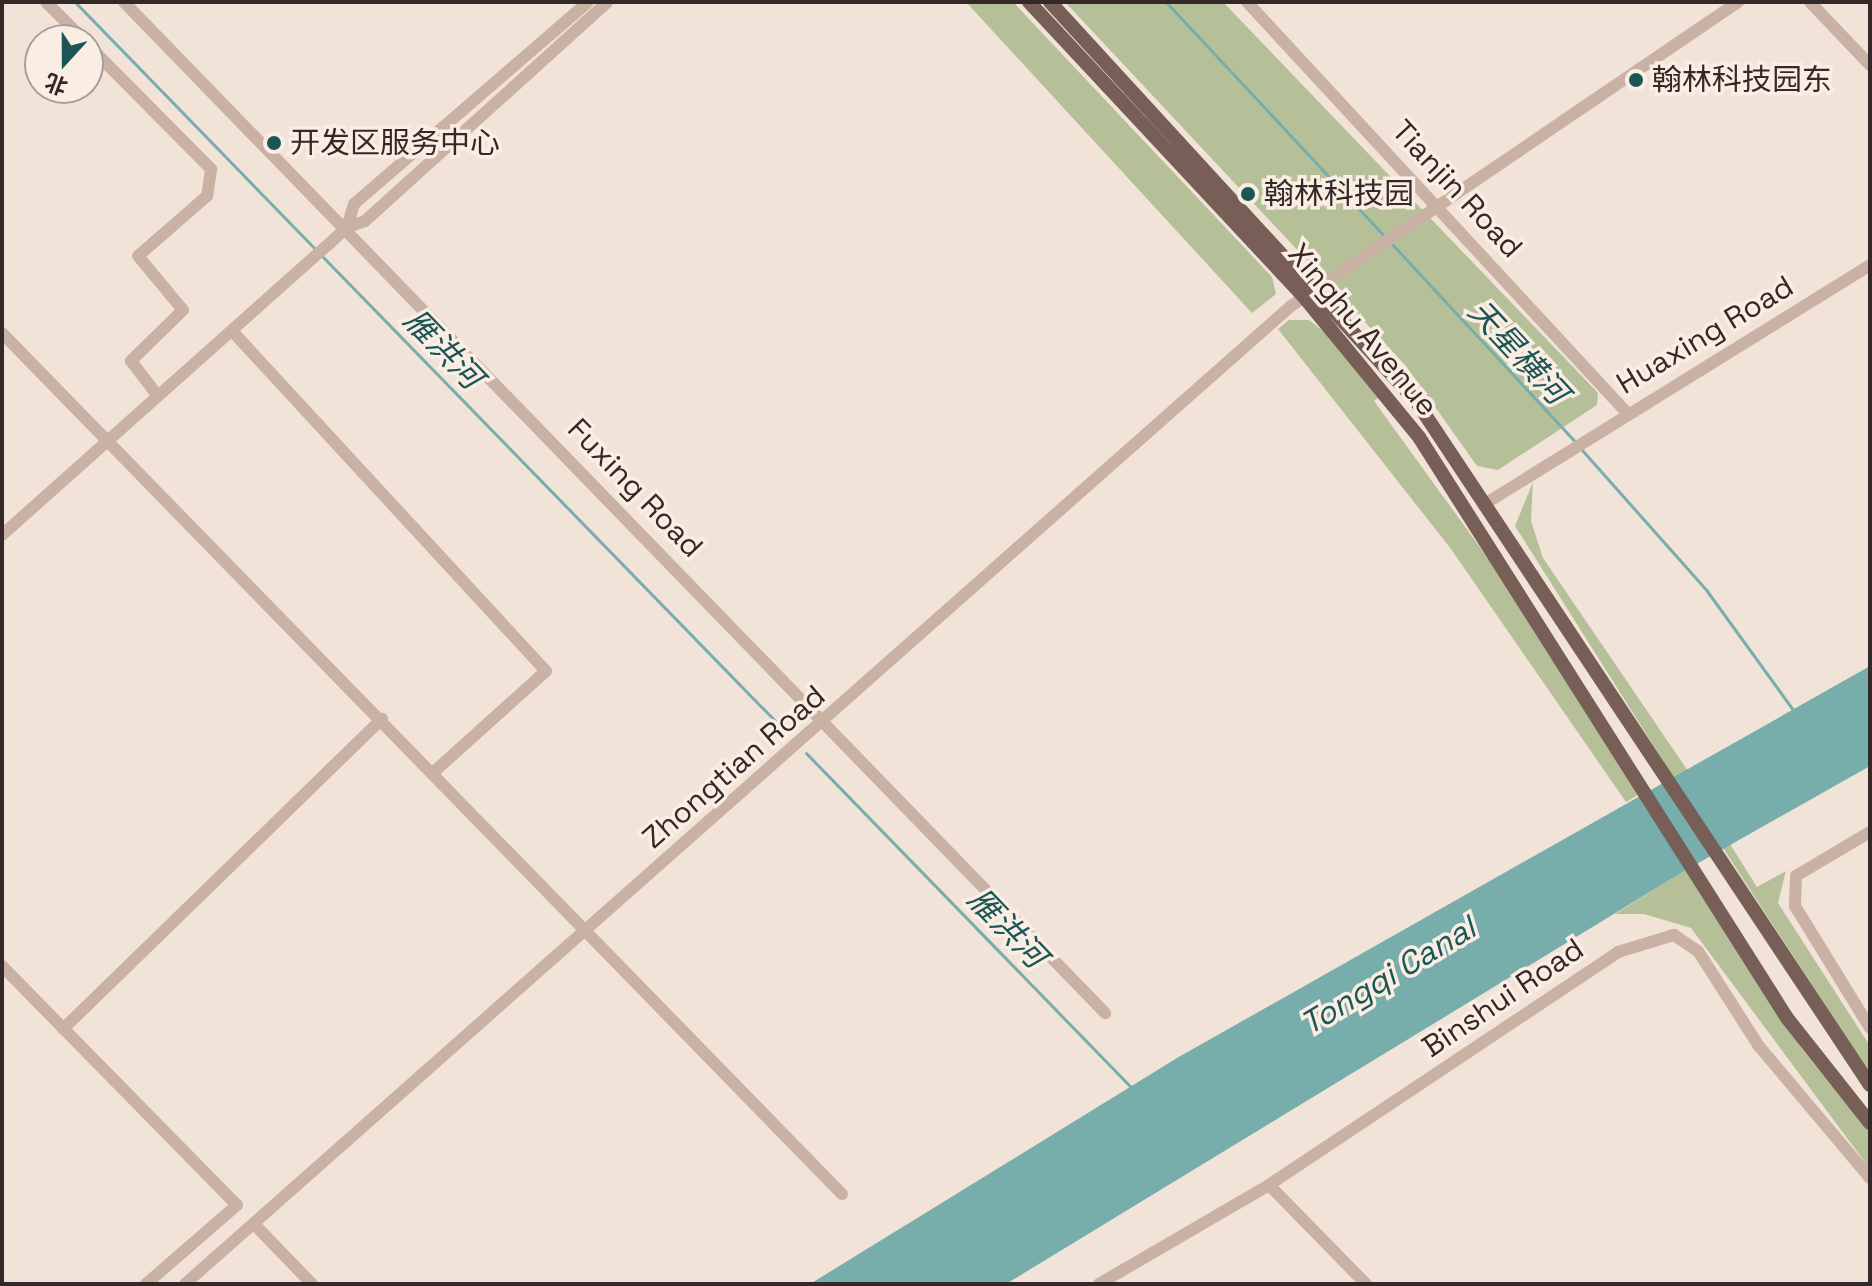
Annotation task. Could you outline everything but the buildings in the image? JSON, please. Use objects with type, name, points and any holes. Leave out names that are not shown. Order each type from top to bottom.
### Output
[{"type":"main road","name":"Xinghu Avenue","points":[[1029,2],[1304,297],[1472,509],[1579,690],[1761,977],[1870,1123]]},
{"type":"main road","name":"Xinghu Avenue","points":[[1050,2],[1316,286],[1407,391],[1488,502],[1784,963],[1870,1085]]},
{"type":"street","points":[[46,2],[68,24]]},
{"type":"street","name":"Fuxing Road","points":[[124,2],[347,227],[1105,1013]]},
{"type":"street","points":[[347,227],[354,204],[588,2]]},
{"type":"street","points":[[2,535],[233,332],[347,227],[365,221],[607,2]]},
{"type":"street","name":"Tianjin Road","points":[[1247,2],[1438,205],[1627,413]]},
{"type":"street","name":"Zhongtian Road","points":[[185,1284],[1316,286],[1738,2]]},
{"type":"street","points":[[1810,2],[1870,65]]},
{"type":"street","points":[[104,61],[211,169],[207,196],[138,256],[183,310],[131,361],[158,396]]},
{"type":"street","name":"Huaxing Road","points":[[1488,502],[1870,265]]},
{"type":"street","points":[[233,332],[546,671],[434,772]]},
{"type":"street","points":[[2,333],[588,929],[842,1194]]},
{"type":"street","points":[[63,1029],[382,719]]},
{"type":"street","points":[[1870,832],[1796,876],[1795,906],[1870,1028]]},
{"type":"street","name":"Binshui Road","points":[[1099,1284],[1269,1185],[1618,952],[1674,935],[1698,951],[1758,1045],[1870,1178]]},
{"type":"street","points":[[2,966],[237,1205],[146,1284]]},
{"type":"street","points":[[1269,1185],[1366,1284]]},
{"type":"street","points":[[254,1224],[312,1284]]},
{"type":"green space","points":[[966,2],[1013,2],[1272,277],[1276,294],[1252,313]]},
{"type":"green space","points":[[1065,2],[1223,2],[1598,393],[1597,405],[1498,470],[1477,466],[1406,366]]},
{"type":"green space","points":[[1289,320],[1309,320],[1323,331],[1378,398],[1374,401],[1492,564],[1638,795],[1626,802],[1451,549],[1278,329]]},
{"type":"green space","points":[[1533,482],[1531,521],[1543,558],[1688,771],[1674,778],[1515,526]]},
{"type":"green space","points":[[1730,844],[1757,887],[1786,871],[1778,903],[1870,1046],[1870,1074],[1723,848]]},
{"type":"green space","points":[[1686,870],[1802,1049],[1870,1133],[1870,1169],[1691,928],[1644,914],[1615,914]]},
{"type":"water","name":"Tongqi Canal","points":[[1870,666],[1870,766],[1686,870],[1006,1284],[810,1284],[1177,1058]]},
{"type":"waterway","name":"雁洪河","points":[[75,2],[318,252]]},
{"type":"waterway","name":"天星横河","points":[[1166,2],[1384,236]]},
{"type":"waterway","name":"天星横河","points":[[1392,244],[1577,444]]},
{"type":"waterway","name":"雁洪河","points":[[323,257],[781,727]]},
{"type":"waterway","name":"天星横河","points":[[1582,450],[1707,591],[1794,711]]},
{"type":"waterway","name":"雁洪河","points":[[806,753],[1132,1088]]},
{"type":"place","name":"翰林科技园东","points":[[1636,80]]},
{"type":"place","name":"开发区服务中心","points":[[274,143]]},
{"type":"place","name":"翰林科技园","points":[[1248,194]]}]
